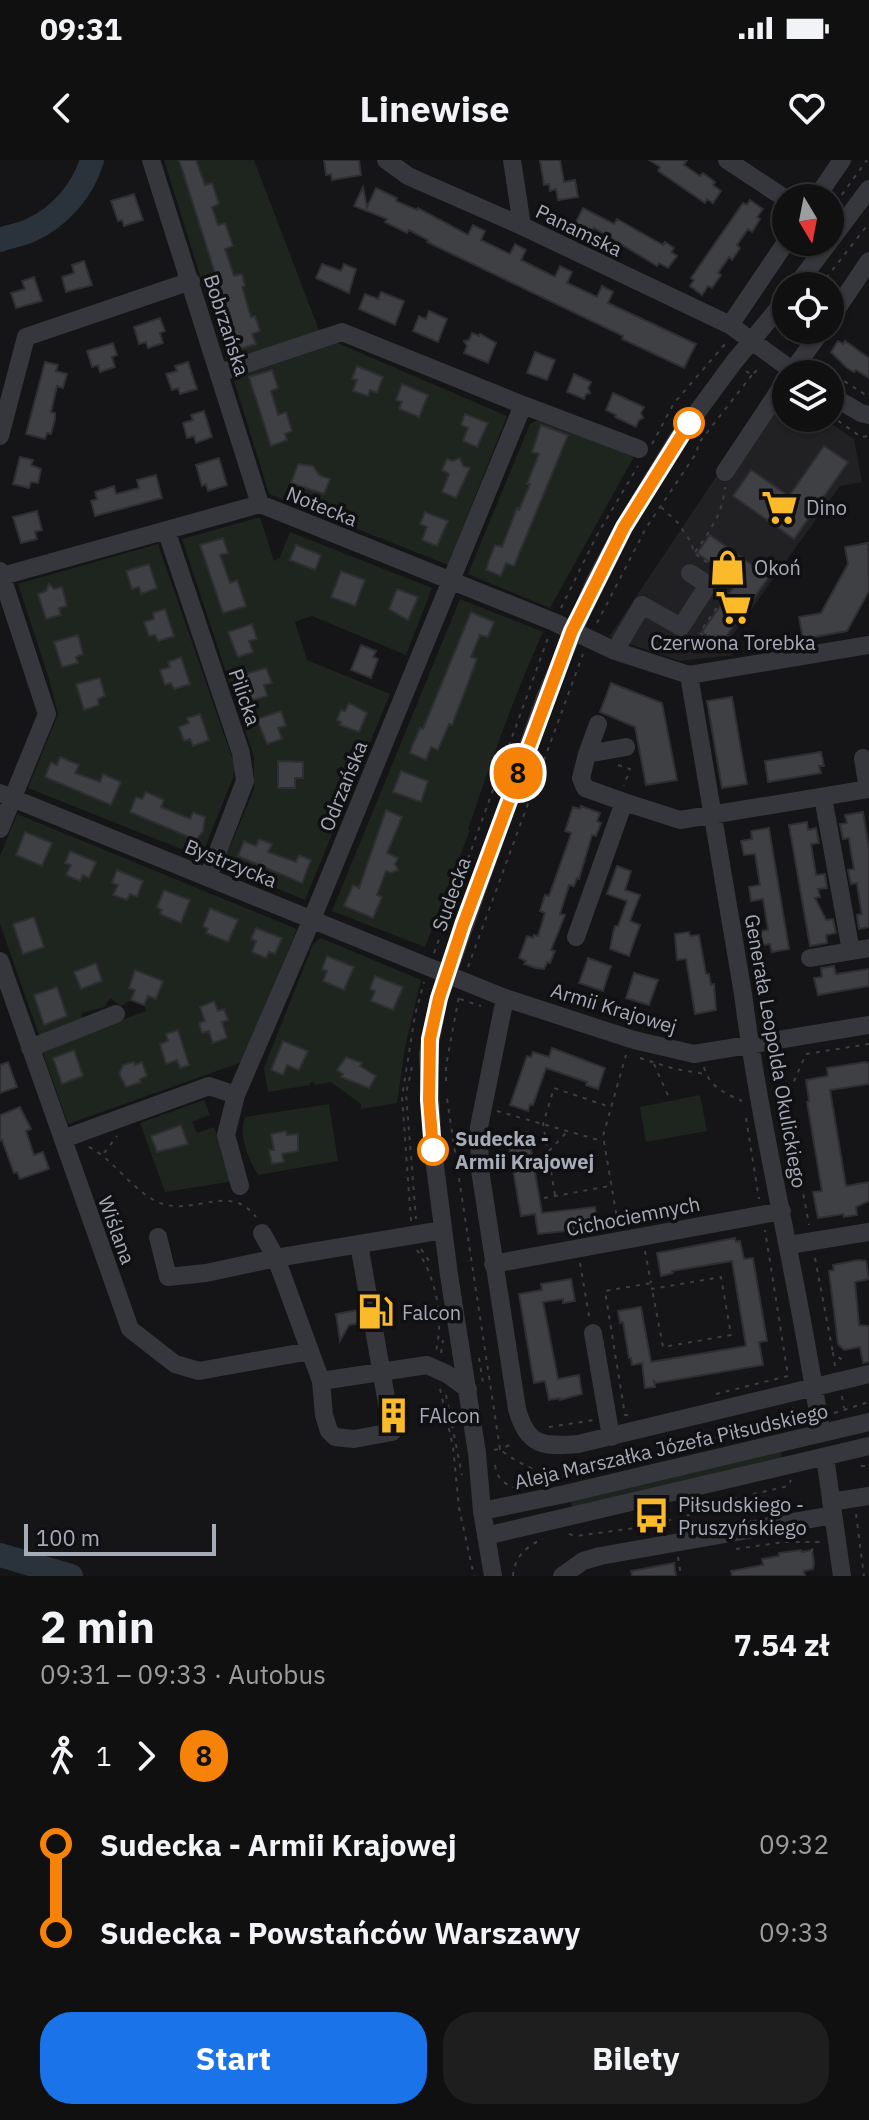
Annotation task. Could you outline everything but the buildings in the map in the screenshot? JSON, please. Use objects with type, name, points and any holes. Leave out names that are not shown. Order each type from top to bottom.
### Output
[{"type":"street","name":"Bobrzańska","points":[[151,160],[260,504]]},
{"type":"street","name":"Panamska","points":[[386,160],[408,176],[522,226],[740,332],[773,360]]},
{"type":"street","points":[[512,160],[522,226]]},
{"type":"street","points":[[727,160],[772,190]]},
{"type":"street","points":[[826,184],[842,160]]},
{"type":"street","points":[[807,272],[869,189]]},
{"type":"street","points":[[740,332],[787,256]]},
{"type":"street","points":[[844,298],[869,261]]},
{"type":"street","points":[[0,436],[26,337],[191,281]]},
{"type":"street","name":"Sudecka","points":[[493,1576],[433,1150],[428,1054],[436,1011],[572,631],[595,581],[657,472],[699,410],[740,332],[772,309]]},
{"type":"street","points":[[219,373],[342,332],[642,455]]},
{"type":"street","points":[[801,360],[812,344]]},
{"type":"street","points":[[844,401],[869,413]]},
{"type":"street","points":[[725,472],[772,403]]},
{"type":"street","name":"Odrzańska","points":[[240,1186],[226,1135],[236,1095],[312,919],[523,405]]},
{"type":"street","name":"Notecka","points":[[1,574],[260,504],[554,622],[615,651],[689,675]]},
{"type":"street","name":"Pilicka","points":[[166,530],[241,753],[245,781],[208,877]]},
{"type":"street","points":[[615,651],[642,605],[681,627],[708,585],[690,573]]},
{"type":"street","points":[[0,829],[6,796],[47,714],[1,574]]},
{"type":"street","points":[[689,675],[869,645]]},
{"type":"street","name":"Generała Leopolda Okulickiego","points":[[689,675],[750,1046],[789,1245],[821,1433]]},
{"type":"street","points":[[598,724],[581,778],[585,788],[623,798],[680,820],[869,789],[863,758]]},
{"type":"street","points":[[587,754],[626,747]]},
{"type":"street","name":"Bystrzycka","points":[[6,796],[447,974]]},
{"type":"street","points":[[810,958],[860,950],[823,797]]},
{"type":"street","points":[[576,937],[623,798]]},
{"type":"street","name":"Wiślana","points":[[0,961],[30,1048],[67,1137],[130,1329],[175,1364],[199,1371],[310,1351]]},
{"type":"street","name":"Armii Krajowej","points":[[447,974],[505,998],[634,1040],[694,1054],[869,1025]]},
{"type":"street","points":[[505,998],[479,1127],[480,1170],[517,1409],[528,1435],[546,1445],[578,1444],[869,1374]]},
{"type":"street","points":[[30,1048],[116,1014]]},
{"type":"street","points":[[67,1137],[209,1086],[236,1095]]},
{"type":"street","name":"Cichociemnych","points":[[493,1264],[782,1211]]},
{"type":"street","points":[[158,1237],[168,1277],[206,1273],[443,1230]]},
{"type":"street","points":[[789,1245],[869,1232]]},
{"type":"street","points":[[262,1233],[276,1258],[321,1381],[318,1417],[335,1437],[354,1439],[392,1432],[359,1244]]},
{"type":"street","points":[[593,1333],[623,1434]]},
{"type":"street","points":[[321,1381],[427,1365],[468,1389]]},
{"type":"street","name":"Aleja Marszałka Józefa Piłsudskiego","points":[[482,1511],[869,1422]]},
{"type":"street","points":[[486,1536],[869,1446]]},
{"type":"street","points":[[825,1457],[842,1576]]},
{"type":"street","points":[[562,1576],[583,1561],[600,1556],[791,1522],[862,1500]]},
{"type":"street","points":[[788,1542],[791,1522]]},
{"type":"path","points":[[844,192],[867,160]]},
{"type":"path","points":[[831,272],[869,223]]},
{"type":"path","points":[[463,1478],[435,1353],[439,1331],[432,1277],[415,1247],[402,1097],[415,1015],[429,966],[554,622],[597,535],[674,403],[740,332]]},
{"type":"path","points":[[795,344],[869,413]]},
{"type":"path","points":[[590,638],[619,578],[660,506],[697,452],[698,444],[752,375]]},
{"type":"path","points":[[844,425],[861,437],[869,436]]},
{"type":"path","points":[[660,506],[678,523],[691,542],[694,553],[724,504],[725,472]]},
{"type":"path","points":[[694,629],[726,651],[727,658]]},
{"type":"path","points":[[615,764],[630,769],[623,798]]},
{"type":"path","points":[[833,1353],[784,1091],[794,1081],[806,1054],[869,1044]]},
{"type":"path","points":[[702,1053],[705,1074],[714,1085],[743,1101]]},
{"type":"path","points":[[621,1241],[603,1141],[627,1054]]},
{"type":"path","points":[[653,1063],[670,1100]]},
{"type":"path","points":[[555,1195],[543,1124],[554,1088],[611,1107]]},
{"type":"path","points":[[767,1099],[785,1096]]},
{"type":"path","points":[[495,1103],[494,1110],[603,1141]]},
{"type":"path","points":[[745,1115],[788,1376]]},
{"type":"path","points":[[548,1152],[568,1131]]},
{"type":"path","points":[[67,1137],[103,1153],[149,1197],[173,1207],[219,1200],[243,1203],[255,1215],[262,1233]]},
{"type":"path","points":[[544,1198],[611,1186]]},
{"type":"path","points":[[415,1235],[434,1268]]},
{"type":"path","points":[[644,1245],[652,1289],[663,1347],[731,1335],[721,1277],[652,1289]]},
{"type":"path","points":[[578,1256],[593,1333]]},
{"type":"path","points":[[438,1276],[444,1333],[440,1370],[456,1456],[459,1508],[474,1576]]},
{"type":"path","points":[[456,1456],[500,1449],[534,1430],[623,1434],[605,1291],[651,1283]]},
{"type":"path","points":[[843,1411],[844,1408],[869,1402]]},
{"type":"path","points":[[500,1449],[548,1474],[560,1475]]},
{"type":"path","points":[[856,1464],[869,1466]]},
{"type":"path","points":[[564,1532],[576,1536],[600,1530],[643,1527],[689,1515],[711,1504],[788,1486],[792,1479]]},
{"type":"path","points":[[862,1500],[864,1576]]},
{"type":"path","points":[[513,1576],[516,1560],[524,1551],[549,1537]]},
{"type":"path","points":[[811,1552],[817,1541]]},
{"type":"path","points":[[723,1551],[788,1542],[822,1542]]},
{"type":"shaded area","points":[[164,160],[254,160],[320,333],[227,362]]},
{"type":"shaded area","points":[[335,342],[507,416],[448,565],[269,494],[232,374]]},
{"type":"shaded area","points":[[772,393],[772,432],[844,432],[854,439],[862,482],[840,486],[730,639],[734,655],[680,661],[609,637]]},
{"type":"shaded area","points":[[546,416],[636,453],[550,608],[468,574],[530,424]]},
{"type":"shaded area","points":[[260,517],[274,561],[280,557],[290,532],[432,588],[406,655],[312,616],[295,622],[307,660],[390,694],[305,900],[222,866],[254,789],[254,757],[182,539]]},
{"type":"shaded area","points":[[158,544],[235,766],[201,857],[28,788],[58,714],[18,584]]},
{"type":"shaded area","points":[[460,599],[543,632],[503,729],[470,830],[425,947],[332,911]]},
{"type":"shaded area","points":[[17,814],[297,929],[242,1062],[68,1124],[42,1050],[146,1011],[144,1005],[131,1000],[121,1006],[110,998],[105,1007],[81,1013],[84,1023],[40,1038],[0,924],[0,856]]},
{"type":"shaded area","points":[[321,938],[421,980],[405,1047],[397,1103],[361,1109],[361,1104],[331,1082],[315,1085],[314,1082],[268,1092],[264,1068],[313,944]]},
{"type":"shaded area","points":[[700,1095],[707,1131],[646,1142],[640,1107]]},
{"type":"shaded area","points":[[204,1100],[210,1115],[192,1122],[197,1133],[214,1127],[234,1181],[165,1192],[140,1123]]},
{"type":"shaded area","points":[[329,1104],[338,1161],[258,1175],[243,1139],[245,1117]]},
{"type":"shaded area","points":[[781,1451],[782,1459],[573,1509],[570,1500]]},
{"type":"waterway","points":[[0,240],[31,230],[52,218],[83,182],[92,160]]},
{"type":"waterway","points":[[0,1555],[71,1576]]},
{"type":"bus line","name":"8","points":[[433,1150],[428,1069],[430,1039],[439,998],[463,925],[572,631],[624,527],[689,423]]},
{"type":"place","name":"Dino","points":[[780,507]]},
{"type":"place","name":"Okoń","points":[[728,567]]},
{"type":"place","name":"Czerwona Torebka","points":[[733,607]]},
{"type":"place","name":"Sudecka - Armii Krajowej","points":[[433,1150]]},
{"type":"place","name":"Falcon","points":[[376,1312]]},
{"type":"place","name":"FAlcon","points":[[393,1415]]},
{"type":"place","name":"Piłsudskiego - Pruszyńskiego","points":[[652,1516]]}]
